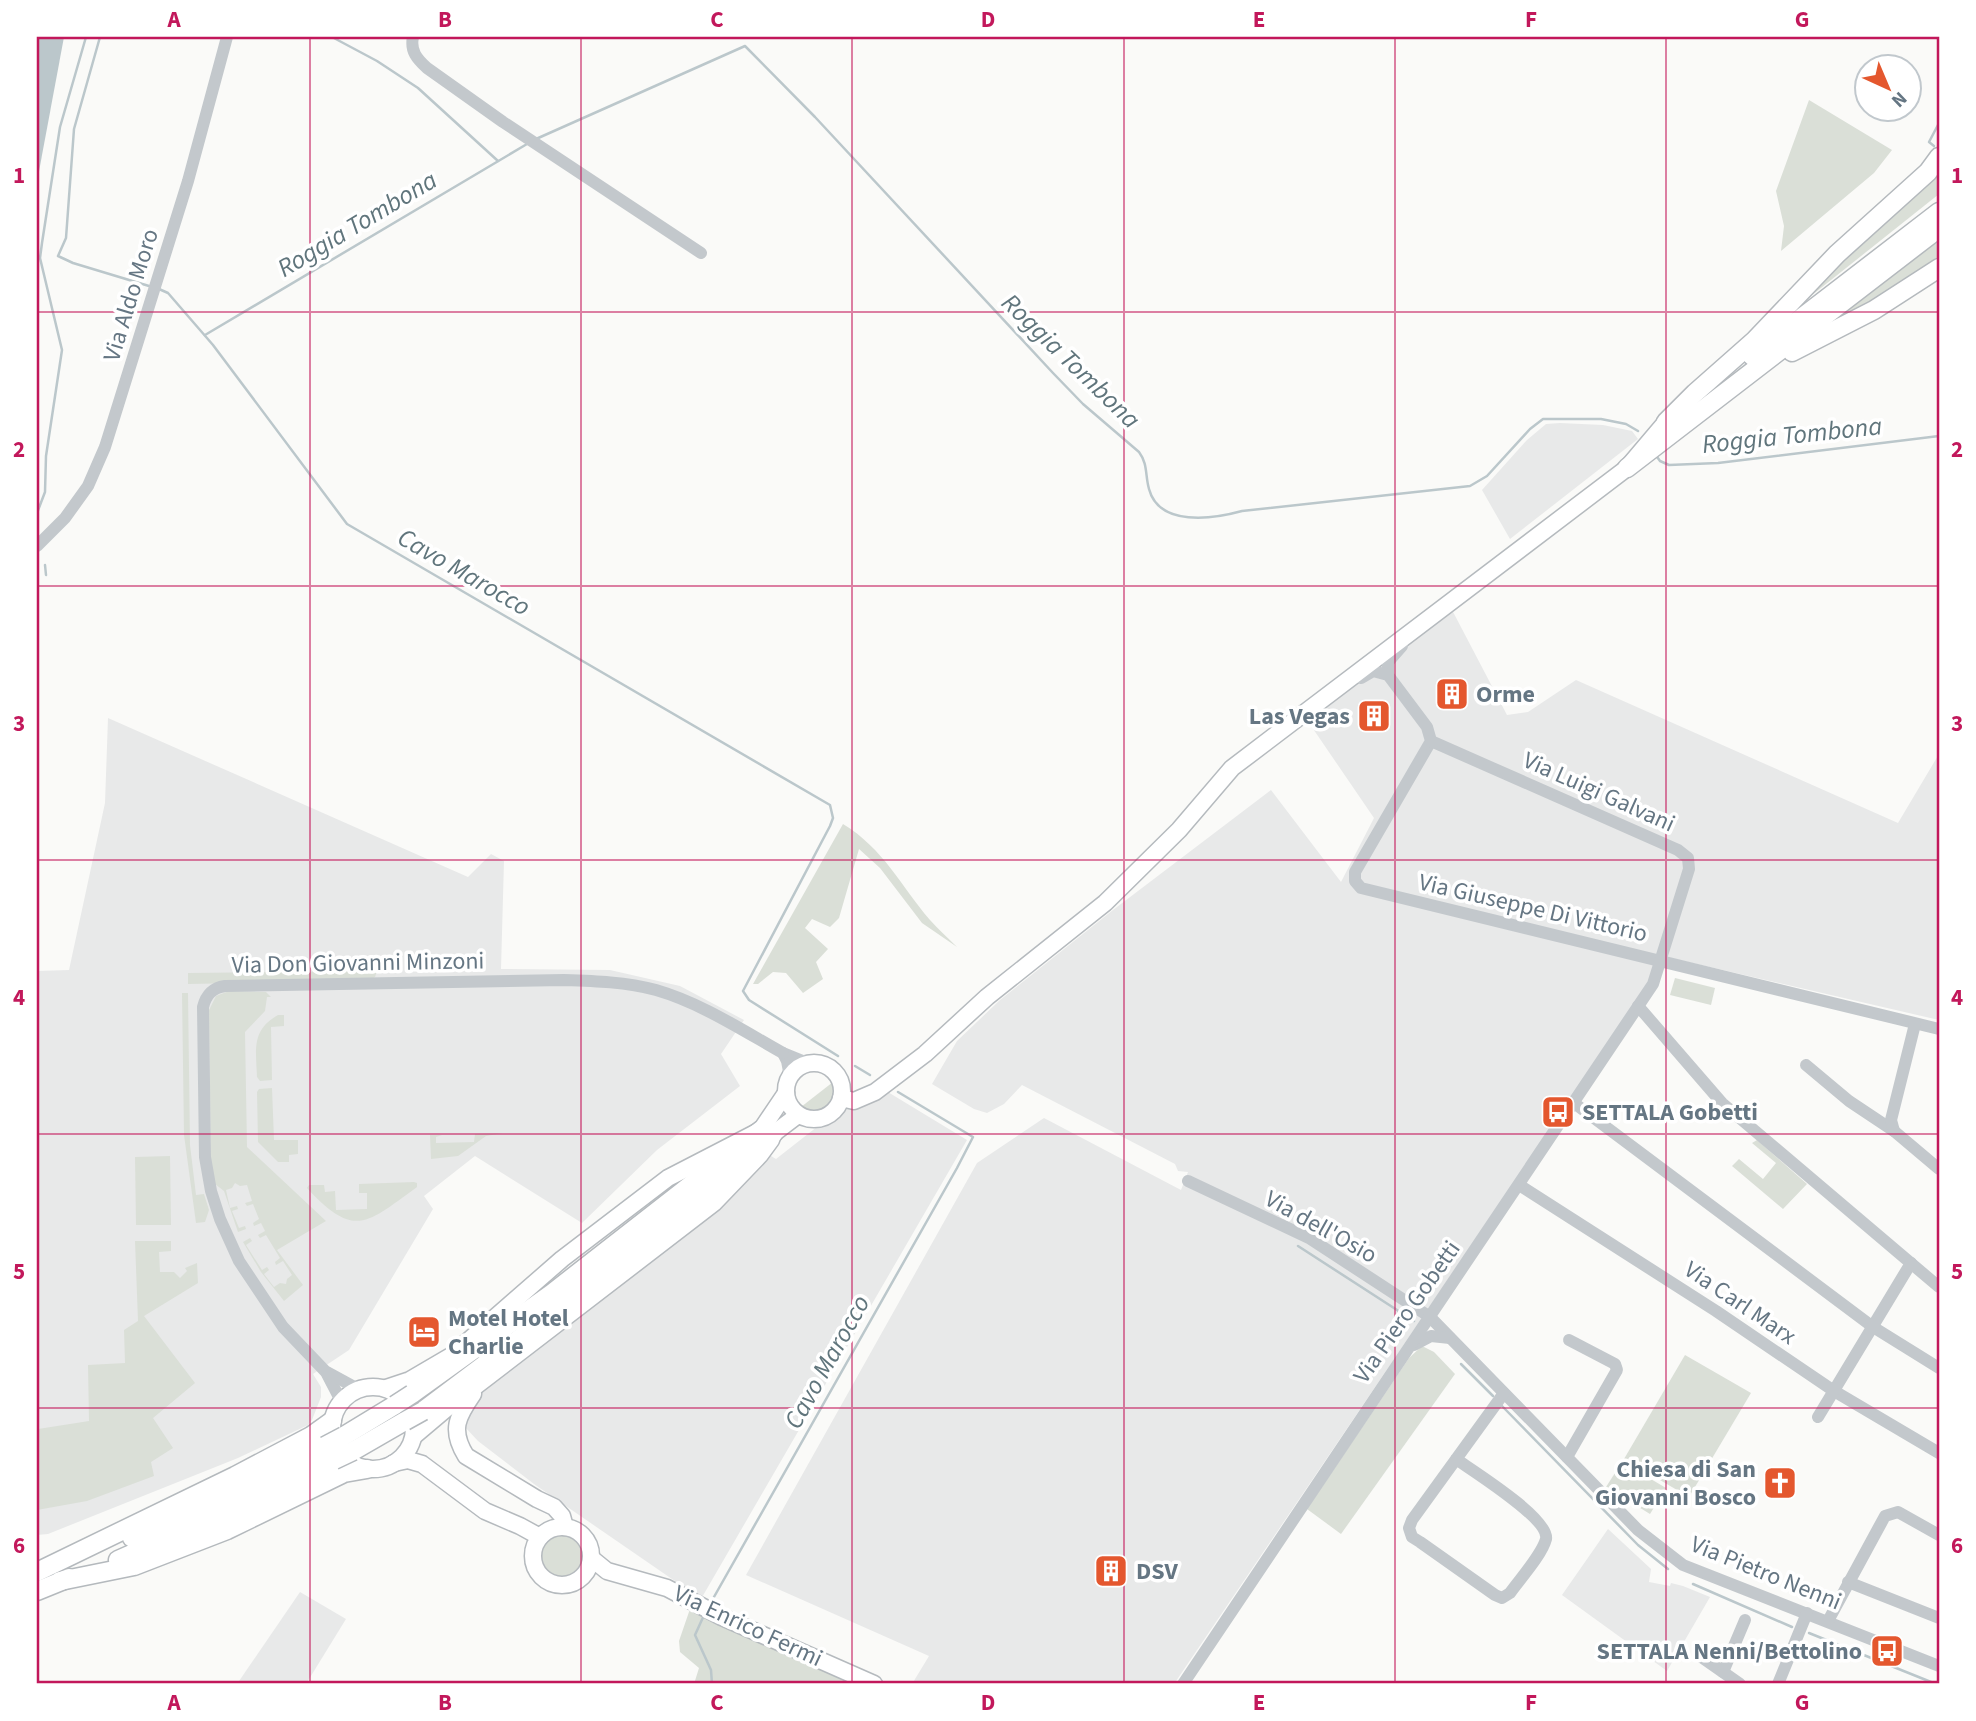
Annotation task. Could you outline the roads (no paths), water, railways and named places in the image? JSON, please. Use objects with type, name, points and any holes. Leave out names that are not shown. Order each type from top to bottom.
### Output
[{"type":"highway","points":[[1666,422],[1755,340],[1837,254],[1928,172],[1939,157]]},
{"type":"highway","points":[[1666,422],[1938,218]]},
{"type":"highway","points":[[1627,468],[1938,218]]},
{"type":"highway","points":[[1653,448],[1797,349],[1874,310],[1939,268]]},
{"type":"highway","points":[[50,1573],[348,1444],[395,1405],[551,1294],[766,1132]]},
{"type":"highway","points":[[348,1444],[410,1433],[423,1411],[577,1295],[766,1132]]},
{"type":"highway","points":[[37,1591],[50,1573],[311,1436],[332,1421]]},
{"type":"highway","points":[[50,1573],[134,1566],[227,1530],[344,1473],[367,1469]]},
{"type":"main road","points":[[841,1098],[854,1101],[875,1093],[925,1054],[986,997],[1105,903],[1179,831],[1232,768],[1627,468],[1666,422]]},
{"type":"main road","points":[[766,1132],[786,1093],[790,1077],[798,1068],[810,1063],[827,1067],[836,1075],[841,1086],[841,1098],[836,1109],[822,1118],[810,1119],[798,1115],[789,1105],[786,1093]]},
{"type":"main road","points":[[386,1388],[410,1380],[452,1356],[562,1259],[668,1178],[798,1115]]},
{"type":"main road","points":[[410,1433],[479,1384],[714,1203],[771,1140],[766,1132]]},
{"type":"main road","points":[[479,1384],[460,1413],[457,1423],[459,1445],[466,1456],[554,1507],[562,1516],[565,1527]]},
{"type":"main road","points":[[393,1464],[404,1455],[414,1424],[410,1409],[400,1396],[386,1388],[371,1386],[358,1389],[341,1401],[332,1421],[332,1436],[338,1450],[348,1461],[367,1469],[380,1468],[408,1460],[428,1467],[485,1511],[540,1537]]},
{"type":"main road","points":[[410,1433],[428,1467]]},
{"type":"main road","points":[[565,1527],[582,1535],[589,1545],[591,1558],[585,1573],[577,1580],[556,1584],[540,1574],[534,1556],[535,1547],[540,1537],[554,1528],[565,1527]]},
{"type":"main road","name":"Via Enrico Fermi","points":[[591,1558],[607,1571],[667,1588],[722,1617],[874,1684]]},
{"type":"main road","name":"Via Enrico Fermi","points":[[577,1580],[619,1576]]},
{"type":"street","name":"Via Aldo Moro","points":[[37,546],[65,518],[88,486],[113,428],[188,181],[227,37]]},
{"type":"street","points":[[413,37],[412,49],[416,58],[435,74],[701,253]]},
{"type":"street","points":[[1432,741],[1427,727],[1388,675],[1386,667],[1391,656],[1425,629],[1435,614]]},
{"type":"street","points":[[1330,694],[1346,688],[1373,671],[1388,675]]},
{"type":"street","name":"Via Luigi Galvani","points":[[1432,741],[1684,853],[1690,863],[1689,869],[1661,961]]},
{"type":"street","name":"Via Giuseppe Di Vittorio","points":[[1432,741],[1355,872],[1357,885],[1367,890],[1939,1029]]},
{"type":"street","name":"Via Piero Gobetti","points":[[1183,1684],[1653,984],[1661,961]]},
{"type":"street","name":"Via Don Giovanni Minzoni","points":[[341,1401],[325,1371],[283,1327],[253,1284],[230,1244],[211,1191],[205,1157],[203,1007],[213,990],[225,986],[564,980],[617,983],[653,989],[677,998],[708,1011],[783,1053],[810,1063]]},
{"type":"street","points":[[1638,1006],[1721,1103],[1939,1287]]},
{"type":"street","points":[[1894,1131],[1891,1120],[1914,1024]]},
{"type":"street","points":[[783,1053],[790,1077]]},
{"type":"street","points":[[1806,1065],[1849,1101],[1894,1131],[1939,1169]]},
{"type":"street","points":[[1574,1103],[1873,1327],[1939,1368]]},
{"type":"street","name":"Via dell'Osio","points":[[1188,1181],[1309,1238],[1430,1317]]},
{"type":"street","name":"Via Carl Marx","points":[[1519,1185],[1716,1311],[1834,1391],[1939,1453]]},
{"type":"street","points":[[1818,1417],[1911,1263]]},
{"type":"street","name":"Via Pietro Nenni","points":[[1430,1317],[1638,1531],[1683,1565],[1939,1666]]},
{"type":"street","points":[[1406,1352],[1426,1337],[1450,1338]]},
{"type":"street","points":[[1567,1457],[1617,1370],[1615,1364],[1569,1340]]},
{"type":"street","name":"Via Don Giovanni Minzoni","points":[[325,1371],[358,1389]]},
{"type":"street","points":[[1456,1459],[1517,1502],[1545,1530],[1543,1547],[1510,1593],[1502,1598],[1412,1537],[1409,1528],[1412,1520],[1456,1459],[1504,1394]]},
{"type":"street","points":[[1828,1621],[1879,1524],[1888,1514],[1902,1514],[1939,1535]]},
{"type":"street","points":[[1848,1582],[1939,1618]]},
{"type":"street","points":[[1778,1684],[1807,1613]]},
{"type":"street","points":[[1723,1672],[1745,1620]]},
{"type":"street","points":[[1700,1656],[1740,1684]]},
{"type":"waterway","points":[[37,513],[45,492],[46,456],[62,350],[40,258],[60,127],[86,37]]},
{"type":"waterway","name":"Cavo Marocco","points":[[100,37],[74,129],[66,238],[58,256],[149,286]]},
{"type":"waterway","points":[[332,37],[377,61],[418,88],[498,161]]},
{"type":"waterway","name":"Roggia Tombona","points":[[536,139],[745,46],[815,117],[1083,404],[1139,452],[1155,501],[1164,510],[1175,515],[1202,518],[1242,511],[1470,486],[1487,476],[1530,429],[1543,419],[1601,419],[1626,424],[1638,431]]},
{"type":"waterway","points":[[1934,146],[1929,142],[1939,123]]},
{"type":"waterway","name":"Roggia Tombona","points":[[205,335],[527,144]]},
{"type":"waterway","name":"Cavo Marocco","points":[[159,289],[168,293],[213,345],[347,524],[830,805],[833,818],[830,826],[743,991],[749,1000],[838,1056]]},
{"type":"waterway","name":"Roggia Tombona","points":[[1655,454],[1660,461],[1669,465],[1718,463],[1939,436]]},
{"type":"waterway","points":[[45,565],[46,575]]},
{"type":"waterway","name":"Cavo Marocco","points":[[855,1066],[870,1075]]},
{"type":"waterway","name":"Cavo Marocco","points":[[710,1604],[973,1137],[898,1092]]},
{"type":"waterway","points":[[1298,1246],[1414,1321]]},
{"type":"waterway","points":[[1461,1364],[1493,1396]]},
{"type":"waterway","points":[[1502,1406],[1638,1545],[1668,1569]]},
{"type":"waterway","points":[[1693,1584],[1792,1627]]},
{"type":"waterway","name":"Cavo Marocco","points":[[705,1613],[695,1635],[711,1670],[712,1684]]},
{"type":"waterway","points":[[1809,1633],[1936,1684]]},
{"type":"place","name":"Orme","points":[[1452,694]]},
{"type":"place","name":"Las Vegas","points":[[1374,716]]},
{"type":"place","name":"SETTALA Gobetti","points":[[1558,1112]]},
{"type":"place","name":"Motel Hotel Charlie","points":[[424,1332]]},
{"type":"place","name":"Chiesa di San Giovanni Bosco","points":[[1780,1483]]},
{"type":"place","name":"DSV","points":[[1111,1571]]},
{"type":"place","name":"SETTALA Nenni/Bettolino","points":[[1887,1651]]}]
